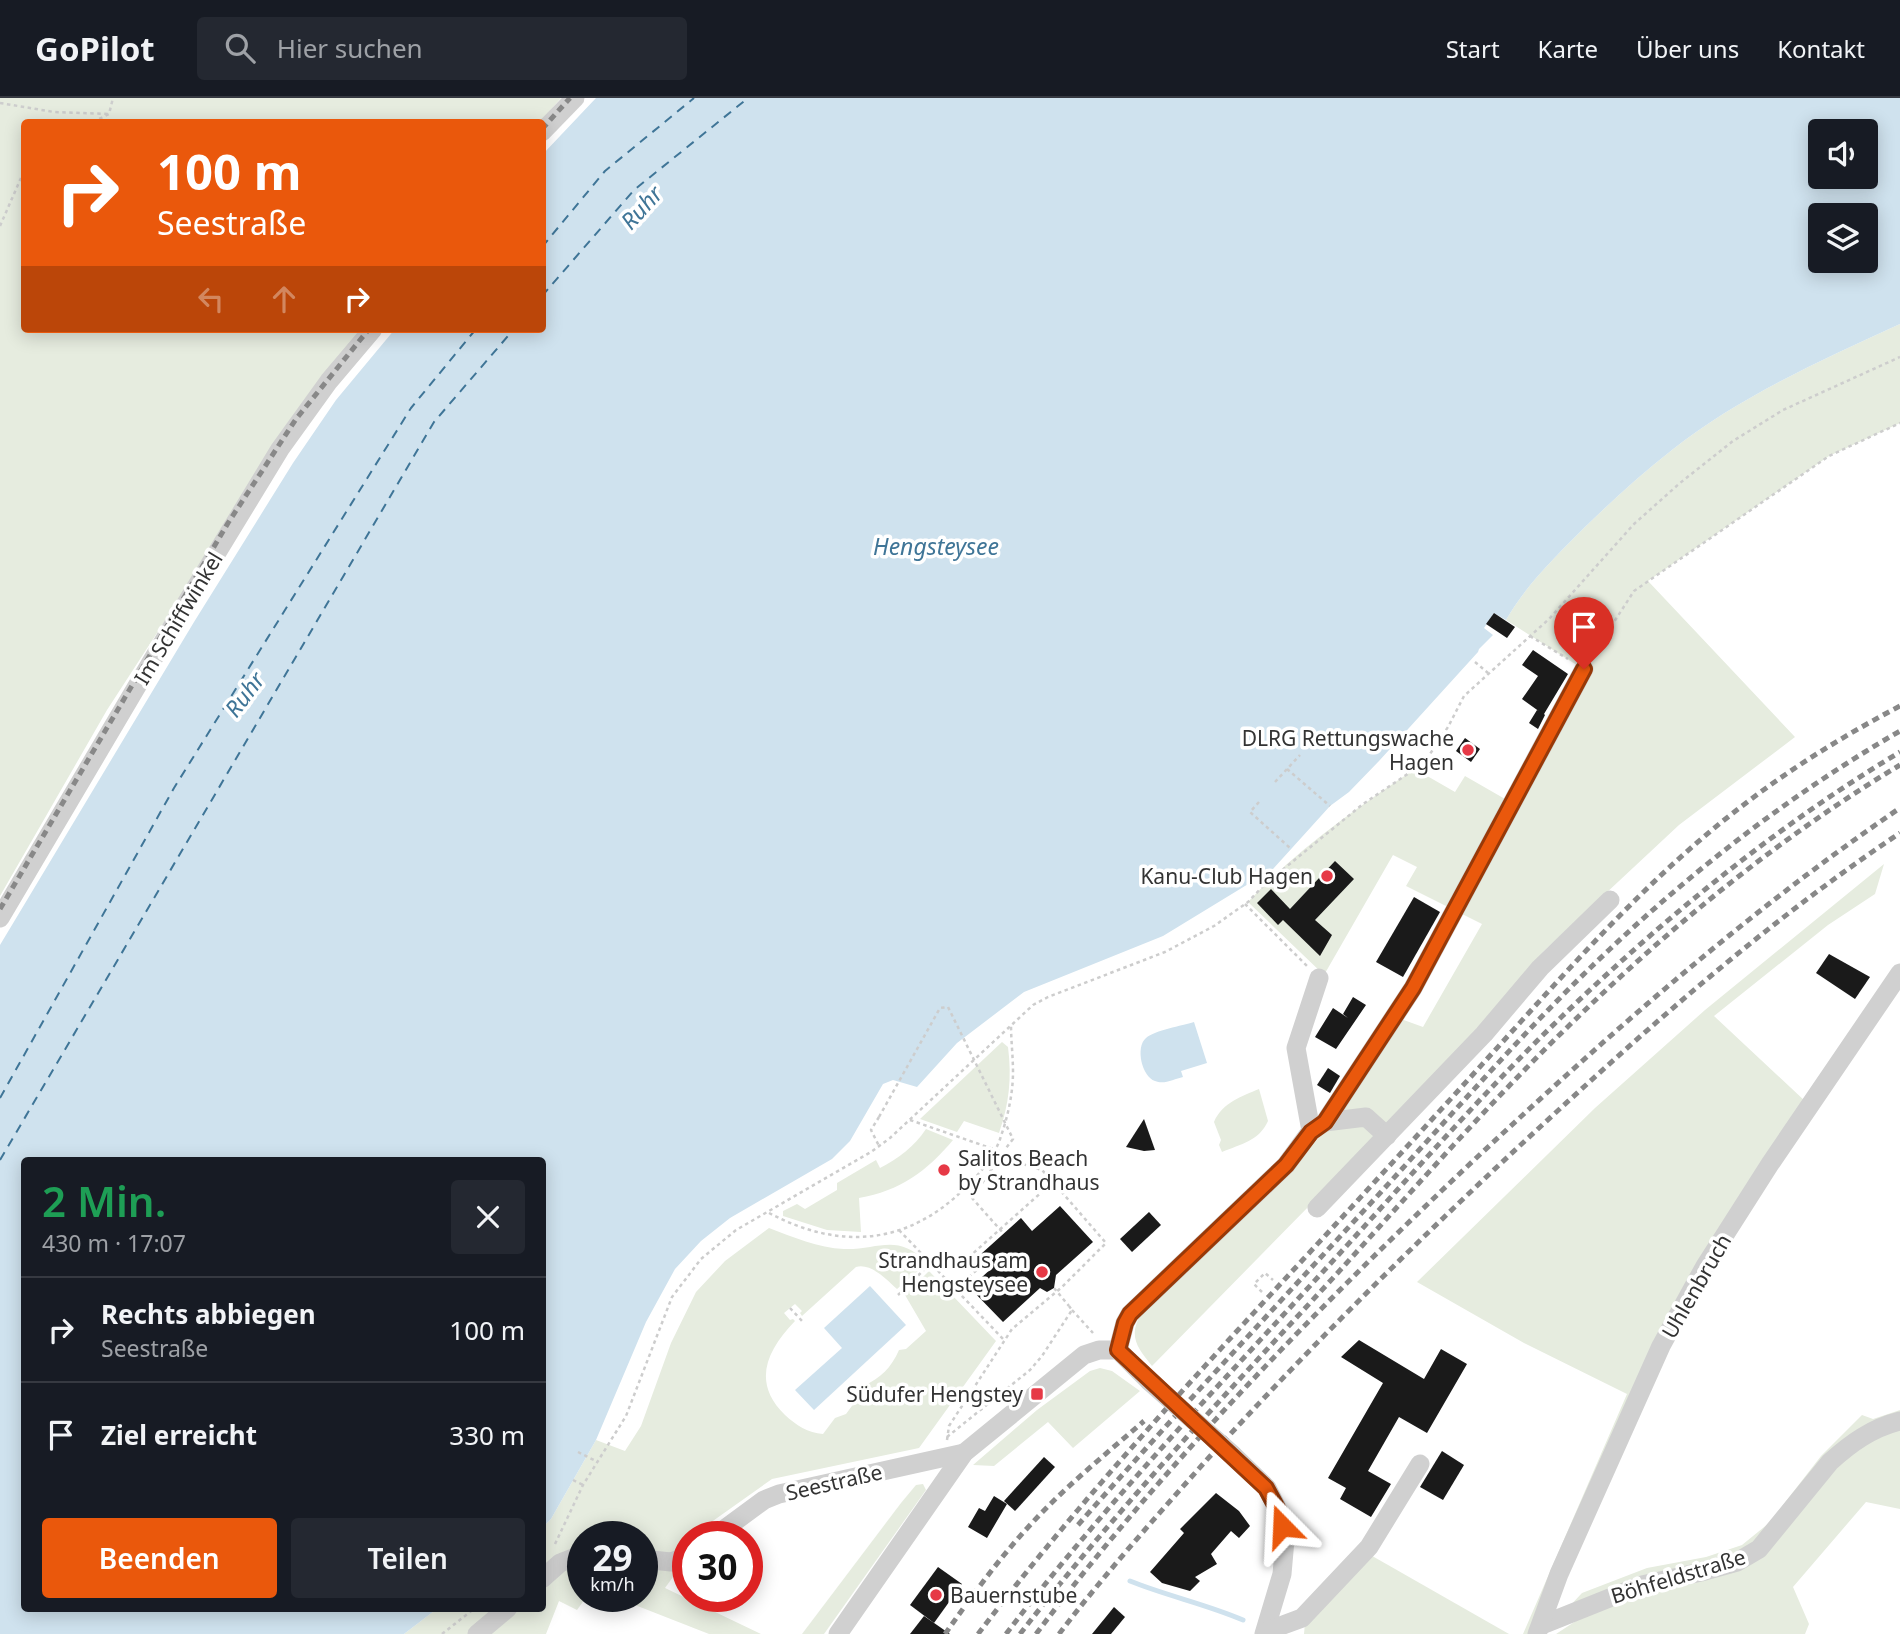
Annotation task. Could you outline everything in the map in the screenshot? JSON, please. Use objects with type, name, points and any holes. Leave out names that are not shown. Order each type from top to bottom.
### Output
[{"type":"street","points":[[546,128],[575,98]]},
{"type":"street","name":"Im Schiffwinkel","points":[[0,918],[280,449],[329,381],[370,333]]},
{"type":"street","points":[[1269,1633],[1282,1574],[1285,1540],[1279,1512],[1266,1488],[1118,1350],[1125,1323],[1130,1314],[1286,1165],[1318,1127],[1413,988],[1584,669]]},
{"type":"street","points":[[1317,1208],[1484,1034],[1540,968],[1610,900]]},
{"type":"street","name":"Uhlenbruch","points":[[1540,1629],[1565,1561],[1661,1346],[1686,1300],[1770,1164],[1900,973]]},
{"type":"street","points":[[1318,1127],[1296,1048],[1319,978]]},
{"type":"street","points":[[1318,1127],[1366,1116],[1387,1136]]},
{"type":"street","name":"Seestraße","points":[[838,1634],[954,1456],[1084,1355],[1100,1350],[1118,1350]]},
{"type":"street","name":"Böhfeldstraße","points":[[1540,1629],[1642,1585],[1737,1562],[1759,1549],[1830,1462],[1856,1440],[1884,1425],[1900,1421]]},
{"type":"street","name":"Seestraße","points":[[735,1521],[764,1500],[779,1494],[954,1456]]},
{"type":"street","points":[[1269,1633],[1302,1618],[1369,1547],[1420,1464]]},
{"type":"street","points":[[546,1575],[567,1560]]},
{"type":"street","points":[[477,1634],[503,1612]]},
{"type":"path","points":[[99,119],[109,114],[113,98]]},
{"type":"path","points":[[0,103],[54,112],[109,114]]},
{"type":"path","points":[[0,226],[21,178]]},
{"type":"path","points":[[549,1551],[559,1538],[583,1485],[626,1416],[660,1322],[672,1297],[686,1276],[716,1246],[736,1230],[879,1146],[1033,1005],[1165,952],[1214,926],[1245,904],[1264,885],[1363,804],[1424,762],[1448,727],[1464,696],[1549,619],[1634,524],[1733,441],[1783,410],[1900,357]]},
{"type":"path","points":[[1530,636],[1584,669],[1634,591],[1829,456],[1900,423]]},
{"type":"path","points":[[1475,662],[1488,673]]},
{"type":"path","points":[[1275,782],[1300,755]]},
{"type":"path","points":[[1287,769],[1330,806]]},
{"type":"path","points":[[1259,802],[1250,812],[1290,848]]},
{"type":"path","points":[[1245,904],[1319,978]]},
{"type":"path","points":[[879,1146],[871,1130],[940,1008],[948,1007],[1013,1139],[1006,1148]]},
{"type":"path","points":[[768,1212],[812,1232],[844,1237],[873,1237],[899,1230],[932,1215],[955,1198],[976,1177],[1001,1139],[1012,1090],[1011,1024]]},
{"type":"path","points":[[910,1119],[999,1151]]},
{"type":"path","points":[[1000,1157],[972,1198],[1004,1234]]},
{"type":"path","points":[[954,1456],[947,1437],[949,1426],[1012,1329],[1062,1287],[1106,1243],[1042,1170],[1016,1161]]},
{"type":"path","points":[[955,1289],[979,1268],[969,1256],[1053,1182]]},
{"type":"path","points":[[899,1230],[1005,1340]]},
{"type":"path","points":[[898,1295],[931,1263]]},
{"type":"path","points":[[1262,1292],[1254,1284],[1265,1273],[1273,1280]]},
{"type":"path","points":[[1054,1288],[1092,1331]]},
{"type":"path","points":[[790,1308],[803,1322]]},
{"type":"path","points":[[947,1437],[1030,1370],[1042,1356],[1071,1308]]},
{"type":"path","points":[[578,1452],[598,1462]]},
{"type":"path","points":[[573,1480],[583,1485]]},
{"type":"path","points":[[442,1634],[470,1612]]},
{"type":"shaded area","points":[[0,98],[561,98],[543,119],[21,119],[21,333],[360,333],[327,371],[107,710],[0,896]]},
{"type":"shaded area","points":[[1900,324],[1900,423],[1829,456],[1648,581],[1795,737],[1679,825],[1544,951],[1426,1087],[1152,1366],[1136,1340],[1135,1328],[1142,1312],[1291,1171],[1340,1112],[1401,1019],[1423,1027],[1482,924],[1406,886],[1417,867],[1393,855],[1324,975],[1248,902],[1306,848],[1415,769],[1455,792],[1465,776],[1512,803],[1583,669],[1506,620],[1532,583],[1617,497],[1698,431],[1782,380]]},
{"type":"shaded area","points":[[1884,864],[1875,894],[1828,925],[1714,1016],[1806,1102],[1717,1237],[1532,1634],[1523,1634],[1627,1394],[1524,1343],[1417,1282],[1595,1108],[1705,1010]]},
{"type":"shaded area","points":[[1002,1042],[1008,1047],[1010,1080],[999,1133],[964,1121],[957,1132],[920,1119]]},
{"type":"shaded area","points":[[1259,1089],[1268,1121],[1264,1128],[1249,1141],[1222,1152],[1219,1145],[1221,1140],[1214,1122],[1218,1115],[1233,1101]]},
{"type":"shaded area","points":[[926,1129],[953,1140],[912,1178],[874,1195],[859,1198],[861,1232],[827,1230],[783,1216],[783,1211],[797,1204],[805,1209],[837,1190],[837,1183],[876,1160],[880,1168],[894,1160],[911,1147]]},
{"type":"shaded area","points":[[769,1228],[825,1247],[856,1249],[897,1245],[927,1263],[897,1289],[873,1270],[856,1267],[802,1316],[802,1311],[795,1304],[784,1313],[790,1320],[795,1321],[770,1355],[766,1379],[769,1391],[775,1403],[793,1422],[812,1432],[823,1434],[835,1418],[846,1414],[860,1395],[863,1386],[885,1372],[899,1350],[906,1349],[926,1331],[905,1295],[929,1271],[996,1341],[919,1448],[772,1479],[713,1521],[672,1521],[672,1578],[665,1588],[672,1591],[672,1612],[715,1612],[761,1634],[709,1634],[653,1612],[658,1612],[658,1521],[567,1521],[567,1605],[559,1601],[546,1634],[404,1634],[433,1612],[546,1612],[546,1524],[596,1440],[625,1451],[641,1426],[671,1343],[696,1292],[725,1261]]},
{"type":"shaded area","points":[[1100,1368],[1112,1371],[1140,1391],[1073,1448],[1048,1422],[994,1466],[973,1465],[1037,1410],[1090,1371]]},
{"type":"shaded area","points":[[1900,1410],[1900,1416],[1878,1422],[1744,1553],[1566,1610],[1582,1593],[1647,1568],[1706,1557],[1742,1545],[1769,1523],[1821,1456],[1862,1415],[1873,1419]]},
{"type":"shaded area","points":[[1900,1427],[1900,1509],[1866,1502],[1793,1587],[1809,1624],[1805,1634],[1556,1634],[1585,1615],[1633,1595],[1732,1569],[1851,1451]]},
{"type":"shaded area","points":[[923,1484],[926,1490],[824,1634],[802,1634],[901,1503],[916,1485]]},
{"type":"shaded area","points":[[1367,1553],[1509,1634],[1304,1634],[1305,1623]]},
{"type":"water","name":"Hengsteysee","points":[[596,98],[1900,98],[1900,324],[1753,396],[1698,431],[1638,478],[1553,560],[1532,583],[1506,620],[1494,613],[1484,628],[1493,635],[1379,761],[1349,792],[1330,806],[1273,869],[1163,936],[1024,992],[957,1043],[917,1087],[893,1080],[883,1084],[850,1141],[832,1159],[730,1218],[701,1241],[675,1269],[646,1322],[596,1440],[546,1524],[546,1157],[21,1157],[21,1612],[433,1612],[404,1634],[0,1634],[0,945],[293,463],[336,400],[392,333],[546,333],[546,151]]},
{"type":"water","points":[[1194,1022],[1207,1063],[1181,1071],[1183,1077],[1169,1081],[1158,1082],[1150,1078],[1141,1055],[1146,1038]]},
{"type":"water","points":[[870,1286],[906,1325],[814,1410],[795,1390],[842,1348],[824,1328]]},
{"type":"building","points":[[1494,613],[1515,627],[1507,638],[1486,624]]},
{"type":"building","points":[[1533,650],[1568,674],[1538,729],[1529,723],[1537,710],[1540,712],[1522,699],[1538,676],[1522,665]]},
{"type":"building","name":"DLRG Rettungswache Hagen","points":[[1465,738],[1480,749],[1471,762],[1456,751]]},
{"type":"building","points":[[1335,861],[1354,879],[1315,920],[1332,935],[1320,956],[1283,920],[1278,925],[1257,903],[1271,889],[1290,909]]},
{"type":"building","points":[[1414,897],[1440,912],[1403,977],[1376,962]]},
{"type":"building","points":[[1829,954],[1870,977],[1855,999],[1816,973]]},
{"type":"building","points":[[1353,997],[1366,1005],[1336,1049],[1315,1037],[1333,1008],[1348,1018],[1343,1014]]},
{"type":"building","points":[[1328,1068],[1340,1076],[1330,1093],[1317,1085]]},
{"type":"building","points":[[1144,1119],[1155,1150],[1144,1151],[1126,1147]]},
{"type":"building","points":[[1060,1206],[1093,1242],[1056,1275],[1054,1288],[1047,1292],[1040,1288],[1003,1322],[970,1288],[993,1267],[981,1254],[1021,1218],[1032,1231]]},
{"type":"building","points":[[1149,1212],[1161,1225],[1132,1252],[1120,1239]]},
{"type":"building","points":[[1359,1340],[1424,1379],[1441,1349],[1467,1364],[1427,1433],[1399,1417],[1368,1471],[1391,1484],[1371,1517],[1340,1499],[1346,1488],[1328,1478],[1383,1383],[1341,1357]]},
{"type":"building","points":[[1442,1451],[1464,1465],[1443,1500],[1420,1487]]},
{"type":"building","points":[[1044,1457],[1055,1467],[1015,1511],[1004,1501]]},
{"type":"building","points":[[1216,1493],[1239,1511],[1250,1526],[1239,1538],[1231,1531],[1211,1554],[1217,1564],[1195,1577],[1200,1581],[1190,1591],[1162,1583],[1150,1572],[1184,1533],[1180,1529]]},
{"type":"building","points":[[994,1496],[1007,1504],[987,1538],[968,1527],[979,1508],[985,1511]]},
{"type":"building","name":"Bauernstube","points":[[938,1567],[962,1584],[934,1623],[910,1605]]},
{"type":"building","points":[[1114,1607],[1125,1617],[1111,1634],[1092,1634]]},
{"type":"building","points":[[924,1616],[950,1634],[910,1634]]},
{"type":"waterway","points":[[1130,1581],[1243,1620]]},
{"type":"ferry route","points":[[546,242],[605,171],[694,98]]},
{"type":"ferry route","points":[[546,291],[634,190],[748,98]]},
{"type":"ferry route","points":[[0,1098],[174,788],[411,408],[473,333]]},
{"type":"ferry route","points":[[0,1160],[434,422],[511,333]]},
{"type":"railway","points":[[546,125],[570,98]]},
{"type":"railway","points":[[0,909],[228,523],[296,419],[366,333]]},
{"type":"railway","points":[[978,1634],[1071,1518],[1169,1406],[1630,905],[1706,835],[1773,783],[1856,730],[1900,706]]},
{"type":"railway","points":[[1078,1525],[1493,1068],[1580,978],[1643,918],[1749,831],[1823,779],[1900,731]]},
{"type":"railway","points":[[1006,1634],[1080,1541],[1158,1452],[1542,1036],[1690,901],[1814,808],[1900,752]]},
{"type":"railway","points":[[1020,1634],[1095,1542],[1173,1453],[1455,1144],[1549,1046],[1618,979],[1733,880],[1815,820],[1900,765]]},
{"type":"railway","points":[[1036,1634],[1137,1509],[1244,1388],[1357,1273],[1473,1161],[1627,1021],[1733,932],[1900,808]]},
{"type":"railway","points":[[1059,1634],[1130,1548],[1239,1425],[1348,1312],[1461,1201],[1595,1077],[1743,949],[1900,833]]},
{"type":"railway","points":[[945,1634],[998,1563],[1045,1509],[1144,1421]]},
{"type":"place","name":"DLRG Rettungswache Hagen","points":[[1468,750]]},
{"type":"place","name":"Kanu-Club Hagen","points":[[1327,876]]},
{"type":"place","name":"Salitos Beach by Strandhaus","points":[[944,1170]]},
{"type":"place","name":"Strandhaus am Hengsteysee","points":[[1042,1272]]},
{"type":"place","name":"Südufer Hengstey","points":[[1037,1394]]},
{"type":"place","name":"Bauernstube","points":[[936,1595]]},
{"type":"route","points":[[1282,1526],[1279,1512],[1266,1488],[1118,1350],[1125,1323],[1130,1314],[1286,1165],[1311,1132],[1325,1122],[1413,988],[1584,669]]},
{"type":"water label","name":"Ruhr","points":[[641,207]]},
{"type":"water label","name":"Ruhr","points":[[244,694]]}]
